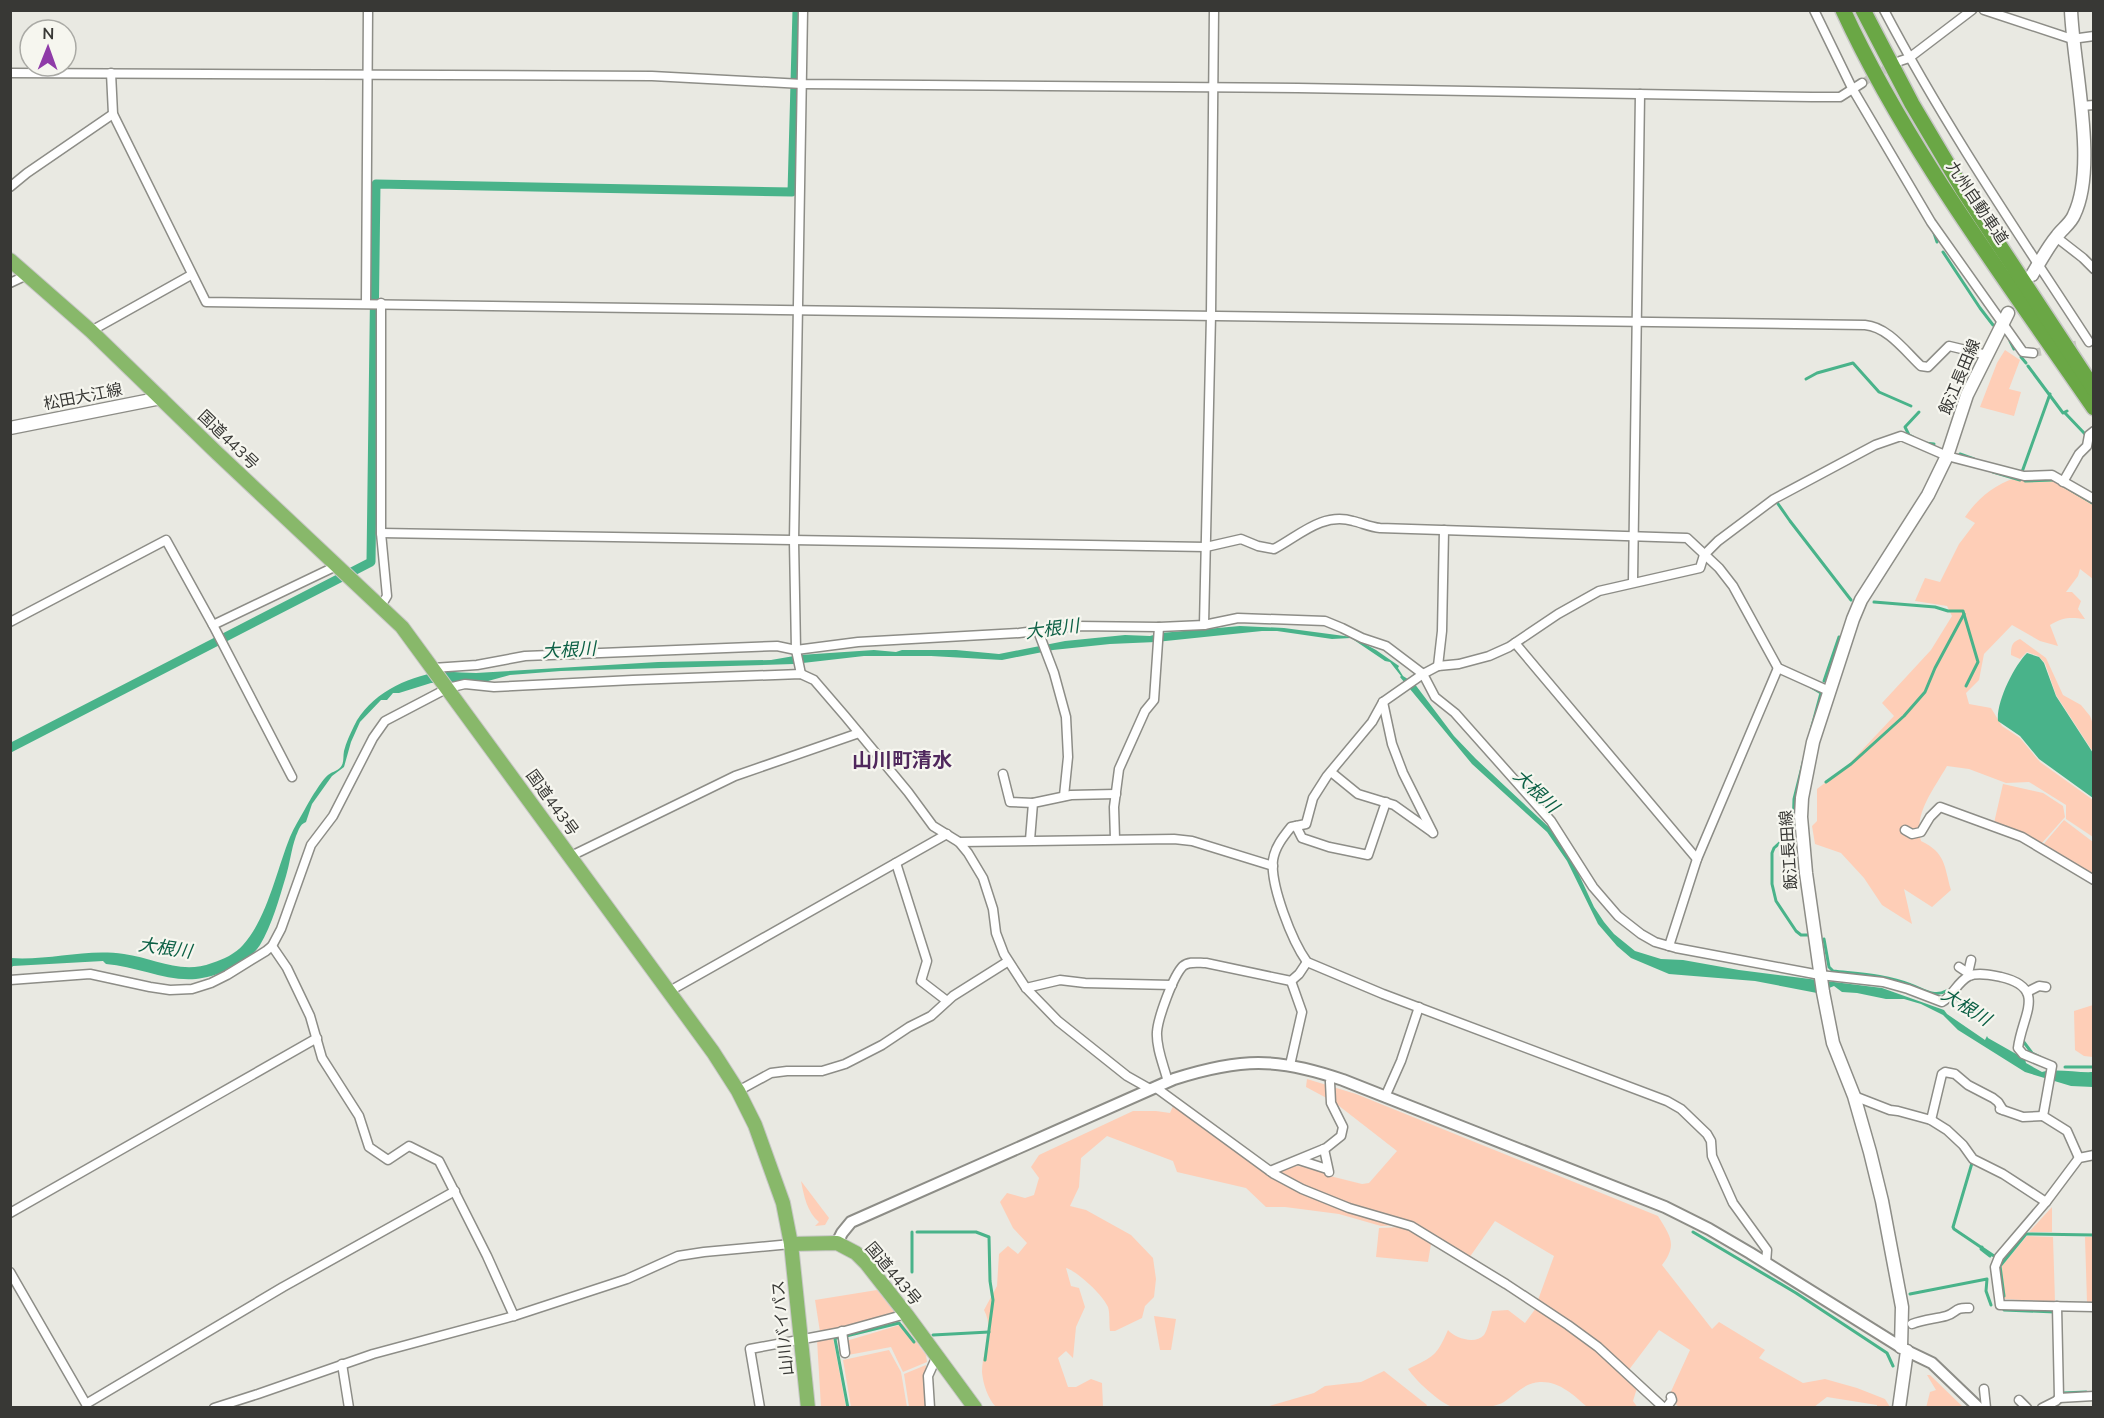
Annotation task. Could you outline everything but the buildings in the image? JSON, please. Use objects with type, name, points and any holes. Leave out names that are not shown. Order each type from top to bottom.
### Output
[{"type":"highway","name":"九州自動車道","points":[[1843,10],[1897,112],[1952,200],[2094,408]]},
{"type":"highway","name":"九州自動車道","points":[[1863,10],[1912,104],[1963,190],[2094,389]]},
{"type":"highway","name":"国道443号","points":[[10,260],[92,331],[402,627],[713,1052],[738,1091],[755,1125],[774,1174],[783,1203],[791,1244]]},
{"type":"highway","name":"国道443号","points":[[837,1243],[856,1253],[866,1263],[975,1407]]},
{"type":"highway","points":[[791,1244],[837,1243]]},
{"type":"highway","name":"山川バイパス","points":[[791,1244],[808,1407]]},
{"type":"main road","points":[[2035,269],[2056,237],[2074,216],[2083,182],[2083,127],[2087,105],[2072,39],[2072,10]]},
{"type":"main road","name":"飯江長田線","points":[[1899,1407],[1904,1349],[1902,1307],[1896,1268],[1870,1152],[1854,1096],[1833,1043],[1821,982],[1806,873],[1801,817],[1802,798],[1813,742],[1844,640],[1862,600],[1928,495],[1947,456],[1967,395],[2005,318]]},
{"type":"main road","name":"松田大江線","points":[[10,428],[161,398]]},
{"type":"street","points":[[368,10],[368,303]]},
{"type":"street","points":[[801,673],[796,650],[794,541],[803,10]]},
{"type":"street","points":[[1204,624],[1211,315],[1214,10]]},
{"type":"street","points":[[1814,10],[1852,88],[1931,222],[2005,318],[2023,352],[2033,352]]},
{"type":"street","points":[[1884,10],[1909,57],[2035,269],[2087,343]]},
{"type":"street","points":[[1900,61],[1909,57],[1972,10]]},
{"type":"street","points":[[1984,10],[2072,39],[2094,36]]},
{"type":"street","points":[[10,73],[652,76],[802,84],[1840,97],[1862,83]]},
{"type":"street","points":[[111,73],[113,114],[206,302],[1873,326],[1885,332],[1921,366],[1928,367],[1949,346],[1987,355]]},
{"type":"street","points":[[1633,581],[1640,94]]},
{"type":"street","points":[[10,187],[113,114]]},
{"type":"street","points":[[2056,237],[2094,269]]},
{"type":"street","points":[[10,283],[27,275]]},
{"type":"street","points":[[92,331],[191,275]]},
{"type":"street","points":[[380,303],[381,533],[387,596],[381,606]]},
{"type":"street","points":[[2063,482],[2079,454],[2087,446],[2092,431]]},
{"type":"street","points":[[1766,1263],[1767,1250],[1733,1203],[1712,1156],[1711,1141],[1707,1134],[1681,1109],[1667,1101],[1307,962],[1286,919],[1276,887],[1273,866],[1278,844],[1291,827],[1306,824],[1312,798],[1358,736],[1372,722],[1383,702],[1423,674],[1438,666],[1459,664],[1489,656],[1515,643],[1558,614],[1599,591],[1633,581],[1700,568],[1704,555],[1718,541],[1774,499],[1875,445],[1901,436],[1947,456],[2024,476],[2052,475],[2094,499]]},
{"type":"street","points":[[381,533],[1206,547],[1241,539],[1274,549],[1314,525],[1329,519],[1352,520],[1364,526],[1380,528],[1687,538],[1719,568],[1733,586],[1778,668],[1829,691]]},
{"type":"street","points":[[1438,666],[1442,631],[1444,530]]},
{"type":"street","points":[[10,622],[166,540],[292,777]]},
{"type":"street","points":[[213,625],[337,564]]},
{"type":"street","points":[[433,668],[477,665],[525,656],[777,646],[796,650],[858,642],[1038,631],[1076,626],[1159,629],[1238,618],[1325,621],[1386,646],[1423,674],[1435,697],[1455,713],[1551,821],[1593,887],[1618,916],[1655,942],[1821,982],[1883,982],[1908,988],[1942,1002],[1970,974],[1971,960]]},
{"type":"street","points":[[1115,838],[1114,807],[1119,769],[1145,711],[1154,700],[1159,629]]},
{"type":"street","points":[[1038,631],[1054,673],[1066,717],[1068,757],[1064,796]]},
{"type":"street","points":[[1515,643],[1697,859]]},
{"type":"street","points":[[1669,946],[1697,859],[1778,668]]},
{"type":"street","points":[[10,980],[90,975],[170,990],[192,988],[211,983],[227,975],[272,946],[281,929],[311,845],[333,816],[373,738],[385,721],[448,688],[465,684],[494,687],[801,673],[814,680],[859,732],[933,826],[959,842],[983,878],[993,909],[996,933],[1008,962],[1026,987],[1058,1021],[1127,1076],[1153,1088],[1270,1171],[1302,1189],[1349,1208],[1411,1226],[1568,1324],[1598,1347],[1665,1407],[1672,1400],[1671,1397]]},
{"type":"street","points":[[1331,771],[1358,794],[1394,805],[1433,832],[1403,773],[1392,744],[1383,702]]},
{"type":"street","points":[[571,856],[735,776],[859,732]]},
{"type":"street","points":[[1003,774],[1010,802],[1034,803],[1064,796],[1116,794]]},
{"type":"street","points":[[1296,826],[1302,838],[1329,847],[1368,855],[1386,802]]},
{"type":"street","points":[[1030,840],[1034,803]]},
{"type":"street","points":[[1905,830],[1912,834],[1921,832],[1930,817],[1940,807],[2022,837],[2094,880]]},
{"type":"street","points":[[675,988],[947,834]]},
{"type":"street","points":[[959,842],[1174,838],[1192,841],[1273,866]]},
{"type":"street","points":[[896,863],[927,961],[921,981],[947,1001]]},
{"type":"street","points":[[272,946],[287,968],[310,1016],[322,1058],[359,1116],[369,1147],[388,1160],[409,1146],[439,1161],[514,1316]]},
{"type":"street","points":[[738,1091],[771,1073],[822,1071],[845,1064],[882,1046],[909,1027],[931,1016],[947,1001],[1008,962]]},
{"type":"street","points":[[1291,981],[1307,962]]},
{"type":"street","points":[[1168,1082],[1157,1032],[1161,1013],[1172,985],[1184,965],[1206,963],[1291,981]]},
{"type":"street","points":[[1959,967],[1970,974],[1989,974],[2010,979],[2027,992],[2029,1002],[2018,1048],[2023,1053],[2052,1066],[2043,1116]]},
{"type":"street","points":[[1026,987],[1060,980],[1085,983],[1172,985]]},
{"type":"street","points":[[1290,1065],[1302,1012],[1291,981]]},
{"type":"street","points":[[2027,992],[2039,986],[2046,987]]},
{"type":"street","points":[[1385,1096],[1401,1061],[1419,1007]]},
{"type":"street","points":[[10,1213],[317,1038]]},
{"type":"street","points":[[837,1243],[851,1222],[1168,1082],[1207,1069],[1235,1064],[1290,1065],[1316,1070],[1385,1096],[1665,1207],[1709,1229],[1904,1349],[1932,1363],[1979,1407]]},
{"type":"street","points":[[1931,1120],[1942,1074],[1946,1072],[1955,1074],[1968,1085],[1993,1098],[1998,1102],[2001,1110],[2023,1118],[2043,1116],[2067,1131],[2079,1158]]},
{"type":"street","points":[[1270,1171],[1299,1161],[1338,1140],[1343,1131],[1342,1123],[1330,1098],[1330,1082]]},
{"type":"street","points":[[1854,1096],[1890,1110],[1931,1120],[1955,1137],[1973,1159],[2003,1173],[2046,1202]]},
{"type":"street","points":[[1299,1161],[1328,1171],[1324,1149]]},
{"type":"street","points":[[2094,1155],[2079,1158],[2046,1202],[1999,1257],[1995,1267],[1997,1306],[2094,1307]]},
{"type":"street","points":[[10,1272],[86,1404],[283,1287],[455,1191]]},
{"type":"street","points":[[214,1407],[373,1354],[514,1316],[627,1279],[678,1256],[704,1251],[791,1244]]},
{"type":"street","points":[[2057,1306],[2059,1398]]},
{"type":"street","points":[[1912,1324],[1946,1316],[1958,1308],[1969,1308]]},
{"type":"street","points":[[760,1407],[750,1349],[842,1332],[906,1314]]},
{"type":"street","points":[[842,1332],[845,1353]]},
{"type":"street","points":[[930,1407],[928,1376],[937,1356]]},
{"type":"street","points":[[342,1364],[349,1407]]},
{"type":"street","points":[[1984,1389],[1986,1407]]},
{"type":"street","points":[[2042,1407],[2059,1398],[2094,1396]]},
{"type":"street","points":[[2019,1400],[2027,1407]]},
{"type":"shaded area","points":[[2005,350],[2020,360],[2009,389],[2021,392],[2014,416],[1980,407],[1997,363]]},
{"type":"shaded area","points":[[2015,478],[2051,478],[2093,503],[2093,579],[2080,569],[2078,576],[2066,592],[2072,592],[2081,601],[2078,609],[2085,619],[2067,618],[2050,625],[2058,646],[2040,641],[2012,625],[1984,654],[1979,680],[1966,693],[1969,704],[1991,708],[2002,726],[2020,738],[2040,762],[2093,800],[2093,837],[2066,819],[2066,805],[2029,782],[2006,783],[1969,769],[1947,766],[1922,811],[1919,831],[1921,841],[1940,855],[1951,890],[1932,907],[1904,889],[1912,924],[1882,905],[1864,878],[1841,853],[1815,844],[1812,826],[1817,821],[1817,789],[1849,764],[1894,716],[1882,703],[1931,650],[1952,616],[1947,606],[1915,601],[1925,578],[1940,582],[1959,544],[1975,523],[1965,517],[1987,493]]},
{"type":"shaded area","name":"大根川","points":[[1240,626],[1284,628],[1352,637],[1399,666],[1403,676],[1414,683],[1454,736],[1553,831],[1574,864],[1594,907],[1604,922],[1614,934],[1635,951],[1661,959],[1683,960],[1739,970],[1882,988],[1944,1010],[1985,1040],[1987,1036],[2042,1072],[2053,1070],[2093,1072],[2093,1087],[2071,1086],[2025,1072],[1958,1030],[1943,1015],[1921,1004],[1904,999],[1886,999],[1842,992],[1834,986],[1817,993],[1755,981],[1669,974],[1631,958],[1598,924],[1567,861],[1547,832],[1472,764],[1390,662],[1351,638],[1332,639],[1277,631],[1053,650],[1002,660],[931,656],[864,656],[794,664],[561,671],[510,675],[488,681],[431,683],[393,693],[387,700],[381,700],[360,722],[344,767],[332,776],[312,804],[306,822],[296,836],[286,876],[268,929],[255,952],[240,964],[213,976],[196,979],[163,976],[106,964],[103,961],[13,966],[11,968],[10,958],[96,953],[124,954],[189,967],[212,963],[236,951],[259,922],[290,837],[322,782],[342,765],[347,742],[361,715],[369,705],[390,689],[426,674],[658,662],[771,660],[800,655],[874,650],[896,652],[956,650],[999,654],[1065,641],[1125,635],[1150,636]]},
{"type":"shaded area","points":[[2020,639],[2046,658],[2063,695],[2081,705],[2090,716],[2093,724],[2093,752],[2056,695],[2045,663],[2038,656],[2027,652],[2020,659],[2011,655],[2012,645]]},
{"type":"shaded area","points":[[2027,653],[2039,657],[2044,663],[2056,696],[2093,753],[2093,798],[2039,759],[2020,736],[1998,721],[2000,704],[2007,685]]},
{"type":"shaded area","points":[[2003,784],[2043,793],[2063,806],[2065,817],[2041,844],[1994,823]]},
{"type":"shaded area","points":[[2064,820],[2093,842],[2093,876],[2042,846]]},
{"type":"shaded area","points":[[2093,1005],[2093,1057],[2084,1056],[2075,1050],[2074,1011]]},
{"type":"shaded area","points":[[1307,1079],[1356,1094],[1658,1216],[1669,1235],[1671,1246],[1662,1265],[1712,1329],[1719,1322],[1765,1350],[1759,1358],[1803,1383],[1825,1379],[1885,1399],[1890,1407],[1877,1407],[1877,1405],[1827,1397],[1814,1407],[1679,1407],[1668,1398],[1690,1350],[1659,1330],[1628,1371],[1585,1332],[1538,1300],[1554,1256],[1495,1221],[1469,1258],[1407,1221],[1362,1210],[1308,1189],[1302,1183],[1277,1172],[1295,1166],[1312,1167],[1330,1176],[1362,1184],[1369,1183],[1397,1151],[1334,1102],[1306,1087]]},
{"type":"shaded area","points":[[1173,1106],[1271,1174],[1401,1225],[1381,1226],[1339,1214],[1285,1207],[1266,1207],[1246,1188],[1177,1172],[1173,1161],[1107,1136],[1081,1158],[1079,1187],[1070,1206],[1086,1210],[1131,1235],[1153,1258],[1156,1279],[1154,1297],[1145,1306],[1142,1318],[1115,1331],[1110,1331],[1109,1309],[1105,1302],[1083,1278],[1066,1268],[1071,1286],[1079,1288],[1085,1307],[1076,1327],[1073,1358],[1066,1351],[1058,1358],[1068,1387],[1076,1387],[1091,1379],[1102,1383],[1103,1407],[996,1407],[988,1396],[982,1372],[988,1333],[984,1310],[997,1286],[999,1254],[1008,1246],[1018,1254],[1027,1243],[1013,1228],[1000,1202],[1007,1193],[1025,1198],[1034,1195],[1039,1178],[1031,1167],[1039,1155],[1133,1111],[1170,1113]]},
{"type":"shaded area","points":[[801,1181],[829,1218],[825,1225],[815,1226],[819,1222],[809,1209]]},
{"type":"shaded area","points":[[2052,1207],[2052,1232],[2029,1232]]},
{"type":"shaded area","points":[[1403,1227],[1431,1244],[1428,1262],[1376,1257],[1379,1228]]},
{"type":"shaded area","points":[[2027,1236],[2053,1237],[2055,1302],[2005,1299],[2001,1267]]},
{"type":"shaded area","points":[[2085,1237],[2093,1237],[2093,1302],[2087,1302]]},
{"type":"shaded area","points":[[877,1290],[896,1314],[820,1332],[815,1300]]},
{"type":"shaded area","points":[[1536,1308],[1589,1345],[1637,1388],[1633,1401],[1638,1408],[1587,1407],[1560,1386],[1540,1382],[1525,1386],[1504,1402],[1493,1406],[1455,1408],[1433,1395],[1408,1369],[1433,1355],[1448,1330],[1460,1338],[1476,1340],[1484,1335],[1492,1311],[1508,1310],[1525,1323]]},
{"type":"shaded area","points":[[1154,1316],[1176,1319],[1171,1350],[1160,1350]]},
{"type":"shaded area","points":[[903,1324],[926,1355],[927,1362],[903,1372],[891,1347],[848,1355],[846,1341]]},
{"type":"shaded area","points":[[833,1338],[846,1407],[821,1407],[817,1340]]},
{"type":"shaded area","points":[[889,1350],[901,1372],[907,1407],[851,1407],[843,1360]]},
{"type":"shaded area","points":[[926,1365],[927,1407],[909,1407],[904,1374]]},
{"type":"shaded area","points":[[1384,1371],[1427,1405],[1426,1407],[1266,1407],[1314,1393],[1325,1386],[1361,1382]]},
{"type":"shaded area","points":[[1927,1375],[1930,1375],[1963,1407],[1926,1408],[1930,1392],[1936,1390]]},
{"type":"waterway","points":[[10,748],[371,562],[376,184],[792,192],[797,10]]},
{"type":"waterway","points":[[1934,233],[1937,242]]},
{"type":"waterway","points":[[1943,252],[1993,325]]},
{"type":"waterway","points":[[2010,341],[2014,349]]},
{"type":"waterway","points":[[2021,357],[2026,363]]},
{"type":"waterway","points":[[1806,379],[1817,373],[1853,363],[1879,392],[1911,406]]},
{"type":"waterway","points":[[2028,366],[2063,413],[2067,411]]},
{"type":"waterway","points":[[2020,472],[2022,472],[2050,394]]},
{"type":"waterway","points":[[1913,437],[1909,435],[1905,427],[1919,412]]},
{"type":"waterway","points":[[2065,413],[2085,434]]},
{"type":"waterway","points":[[1924,443],[1934,444]]},
{"type":"waterway","points":[[1960,454],[1974,459]]},
{"type":"waterway","points":[[1993,472],[2020,480]]},
{"type":"waterway","points":[[2025,481],[2053,480]]},
{"type":"waterway","points":[[2062,485],[2094,504]]},
{"type":"waterway","points":[[1776,501],[1851,600]]},
{"type":"waterway","points":[[1874,602],[1963,611],[1978,662],[1966,686]]},
{"type":"waterway","points":[[1826,782],[1851,764],[1904,716],[1925,692],[1964,614]]},
{"type":"waterway","points":[[1824,681],[1839,637]]},
{"type":"waterway","points":[[1811,687],[1821,693],[1811,730]]},
{"type":"waterway","points":[[1804,759],[1794,799],[1793,831],[1774,848],[1772,853],[1772,884],[1776,901],[1796,931],[1801,935],[1809,935]]},
{"type":"waterway","points":[[1824,939],[1829,967],[1833,971],[1892,979],[1937,994],[1946,991]]},
{"type":"waterway","points":[[1954,998],[1993,1017]]},
{"type":"waterway","points":[[2023,1041],[2032,1053],[2040,1057]]},
{"type":"waterway","points":[[2065,1067],[2094,1067]]},
{"type":"waterway","points":[[1972,1163],[1953,1227],[1994,1256]]},
{"type":"waterway","points":[[912,1232],[912,1272]]},
{"type":"waterway","points":[[917,1232],[976,1232],[989,1237],[993,1300],[985,1360]]},
{"type":"waterway","points":[[1693,1232],[1796,1293],[1887,1353],[1893,1366]]},
{"type":"waterway","points":[[2004,1296],[2000,1266],[2026,1234],[2094,1235]]},
{"type":"waterway","points":[[1982,1247],[1981,1249],[1990,1256]]},
{"type":"waterway","points":[[1910,1294],[1987,1279],[1986,1291],[1991,1305]]},
{"type":"waterway","points":[[2004,1310],[2055,1312]]},
{"type":"waterway","points":[[846,1336],[899,1323],[914,1342]]},
{"type":"waterway","points":[[933,1335],[989,1332]]},
{"type":"waterway","points":[[839,1337],[835,1339],[848,1408]]},
{"type":"waterway","points":[[2062,1390],[2062,1393],[2086,1392]]},
{"type":"tunnel","points":[[1862,83],[1894,64]]},
{"type":"tunnel","points":[[2033,353],[2079,344]]},
{"type":"district","name":"山川町清水","points":[[902,760]]}]
